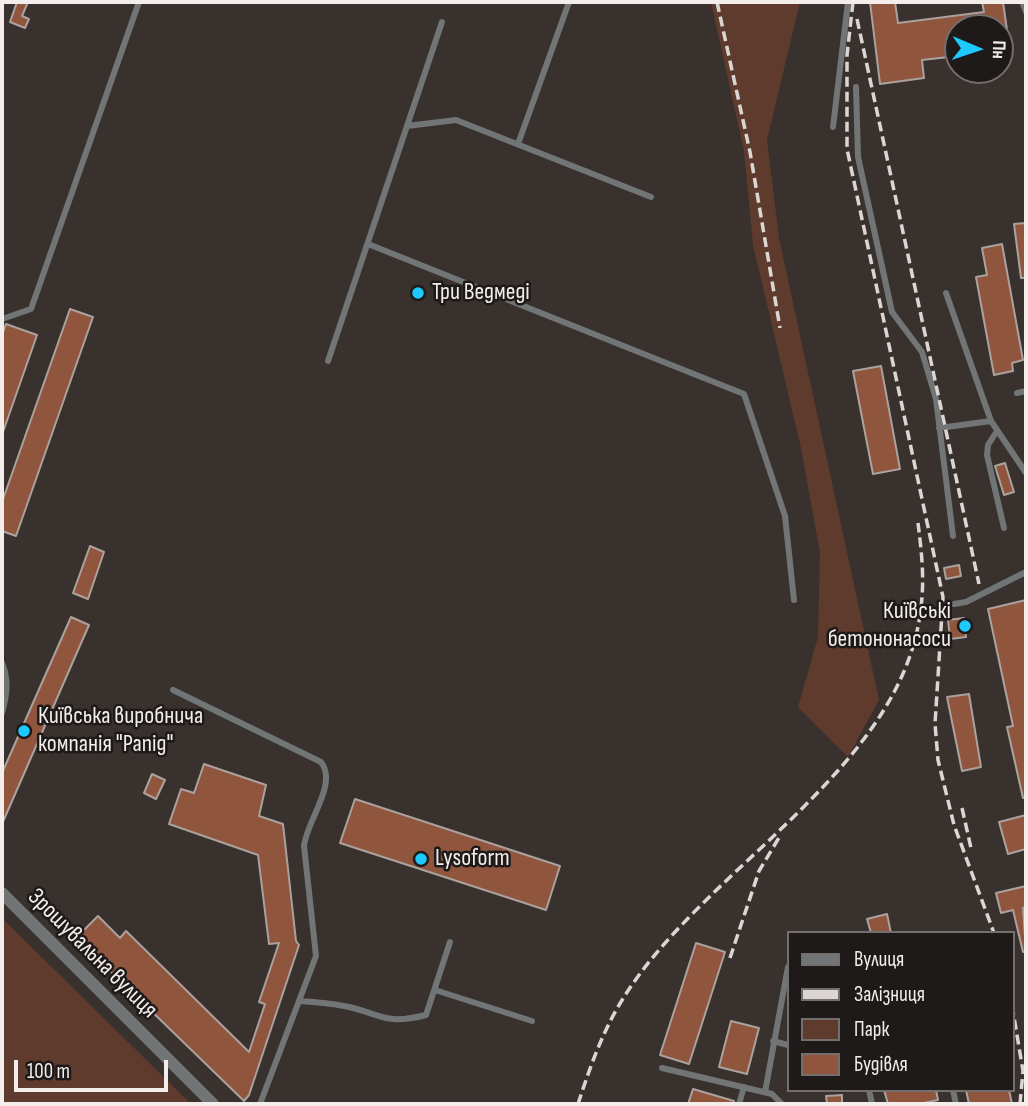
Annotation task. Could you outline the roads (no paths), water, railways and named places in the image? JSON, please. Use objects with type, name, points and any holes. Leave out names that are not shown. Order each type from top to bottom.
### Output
[{"type":"street","name":"Зрошувальна вулиця","points":[[2,893],[213,1104]]},
{"type":"lane","points":[[2,319],[30,309],[139,2]]},
{"type":"lane","points":[[518,144],[569,2]]},
{"type":"lane","points":[[833,127],[848,2]]},
{"type":"lane","points":[[1022,2],[1026,12]]},
{"type":"lane","points":[[328,361],[442,22]]},
{"type":"lane","points":[[856,87],[858,157],[892,312],[922,352],[936,399],[953,536]]},
{"type":"lane","points":[[407,126],[456,120],[652,197]]},
{"type":"lane","points":[[368,244],[744,394],[785,516],[794,600]]},
{"type":"lane","points":[[946,293],[990,421],[1026,473]]},
{"type":"lane","points":[[1017,393],[1026,391]]},
{"type":"lane","points":[[939,428],[990,421]]},
{"type":"lane","points":[[998,431],[988,444],[987,455],[1004,528]]},
{"type":"lane","points":[[954,604],[966,602],[1026,572]]},
{"type":"lane","points":[[2,663],[7,674],[7,696],[2,713]]},
{"type":"lane","points":[[173,690],[321,762],[327,770],[327,782],[306,832],[304,846],[316,956],[260,1104]]},
{"type":"lane","points":[[299,1001],[345,1006],[383,1020],[406,1020],[427,1014],[450,942]]},
{"type":"lane","points":[[765,1092],[786,977]]},
{"type":"lane","points":[[435,990],[532,1021]]},
{"type":"lane","points":[[773,1041],[786,1044]]},
{"type":"lane","points":[[662,1068],[765,1092],[778,1097],[782,1104]]},
{"type":"lane","points":[[738,1104],[744,1087]]},
{"type":"railway","points":[[717,2],[750,152],[780,328]]},
{"type":"railway","points":[[853,2],[847,55],[847,149],[943,597],[935,724],[938,760],[954,825],[993,931]]},
{"type":"railway","points":[[857,19],[979,584]]},
{"type":"railway","points":[[578,1104],[610,1022],[624,997],[660,948],[800,810],[845,762],[883,712],[909,657],[922,597],[918,523]]},
{"type":"railway","points":[[962,808],[971,848]]},
{"type":"railway","points":[[730,958],[759,871],[780,836]]},
{"type":"railway","points":[[1014,1017],[1023,1071],[1020,1104]]},
{"type":"place","name":"Три Ведмеді","points":[[418,293]]},
{"type":"place","name":"Київські бетононасоси","points":[[965,626]]},
{"type":"place","name":"Київська виробнича компанія \"Рапід\"","points":[[24,731]]},
{"type":"place","name":"Lysoform","points":[[421,859]]}]
